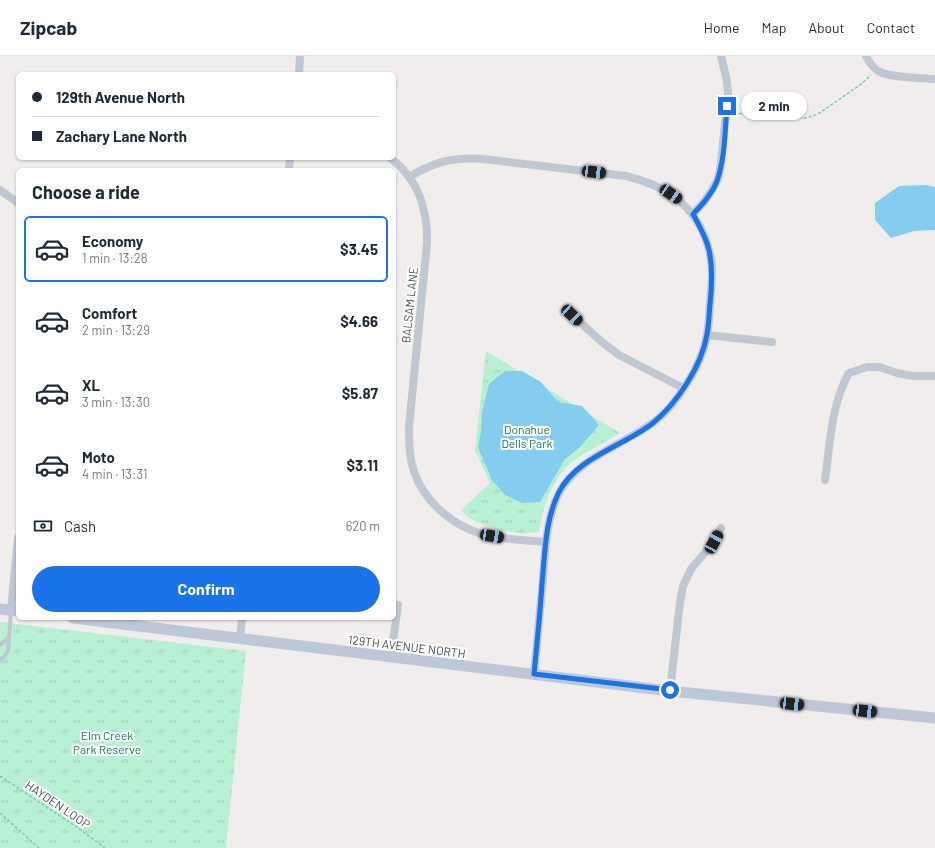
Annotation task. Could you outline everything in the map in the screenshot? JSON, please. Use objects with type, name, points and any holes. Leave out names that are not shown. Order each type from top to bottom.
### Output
[{"type":"main road","points":[[0,609],[15,611]]},
{"type":"main road","name":"129TH AVENUE NORTH","points":[[89,620],[739,698],[935,718]]},
{"type":"street","points":[[299,72],[300,56]]},
{"type":"street","points":[[693,214],[704,202],[718,179],[722,163],[727,112],[728,81],[721,56]]},
{"type":"street","points":[[866,56],[877,70],[885,74],[935,80]]},
{"type":"street","points":[[392,160],[410,176],[434,164],[467,158],[626,176],[645,180],[663,189],[679,200],[693,214],[709,249],[712,268],[707,335],[695,369],[669,408],[653,423],[582,466],[570,477],[560,491],[552,508],[546,542],[534,674]]},
{"type":"street","name":"BALSAM LANE","points":[[410,176],[424,208],[428,226],[427,251],[409,427],[411,462],[417,478],[426,494],[438,508],[451,519],[467,528],[484,534],[546,542]]},
{"type":"street","points":[[0,190],[16,202]]},
{"type":"street","points":[[572,315],[603,343],[619,355],[683,388]]},
{"type":"street","points":[[707,335],[772,342]]},
{"type":"street","points":[[825,480],[834,417],[841,390],[849,373],[867,367],[879,367],[913,376],[935,376]]},
{"type":"street","points":[[670,690],[683,586],[691,570],[714,542],[721,528]]},
{"type":"street","points":[[15,611],[16,587]]},
{"type":"street","points":[[396,620],[398,605]]},
{"type":"street","points":[[240,639],[242,620]]},
{"type":"street","points":[[391,657],[396,620]]},
{"type":"lane","points":[[0,660],[8,651],[8,638],[15,611]]},
{"type":"lane","points":[[0,645],[8,638]]},
{"type":"path","points":[[727,112],[774,118],[806,118],[818,114],[860,85],[877,70]]},
{"type":"path","name":"HAYDEN LOOP","points":[[0,776],[78,828],[105,848]]},
{"type":"path","points":[[0,812],[39,848]]},
{"type":"green space","name":"Donahue Dells Park","points":[[486,351],[620,433],[571,463],[558,477],[549,494],[539,532],[522,533],[495,529],[478,523],[461,510],[490,483],[475,450]]},
{"type":"green space","name":"Elm Creek Park Reserve","points":[[0,622],[246,651],[226,848],[0,848]]},
{"type":"water","points":[[927,185],[935,187],[935,230],[914,231],[891,238],[875,220],[875,203],[899,186]]},
{"type":"water","name":"Donahue Dells Park","points":[[505,371],[522,371],[541,382],[558,402],[582,406],[599,425],[580,447],[565,459],[540,502],[522,503],[505,495],[492,480],[478,448],[481,432],[482,412],[489,384]]},
{"type":"route","points":[[670,690],[534,674],[546,542],[552,508],[560,491],[570,477],[582,466],[653,423],[669,408],[695,369],[707,335],[712,287],[712,268],[709,249],[693,214],[704,202],[718,179],[722,163],[727,106]]}]
